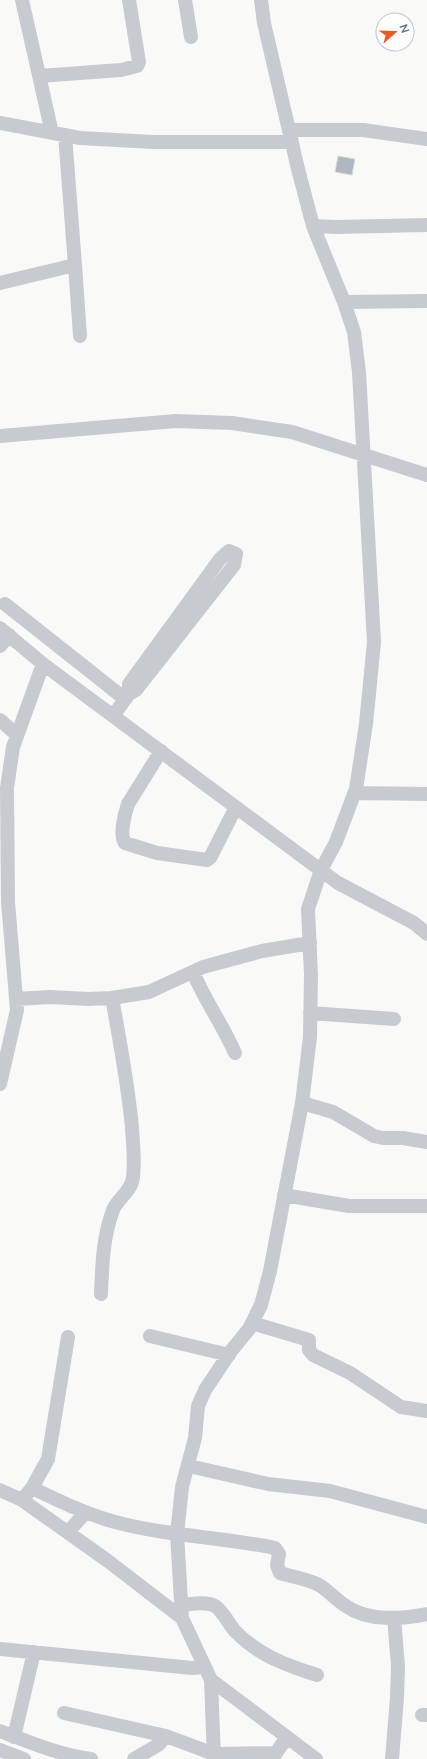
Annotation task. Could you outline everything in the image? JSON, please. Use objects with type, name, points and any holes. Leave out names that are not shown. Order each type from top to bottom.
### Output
[{"type":"street","points":[[22,0],[39,76],[59,134],[75,265],[80,336]]},
{"type":"street","points":[[39,76],[121,70],[138,66],[139,62],[129,0]]},
{"type":"street","points":[[189,0],[191,37]]},
{"type":"street","points":[[214,1756],[211,1680],[182,1612],[177,1534],[182,1487],[189,1466],[195,1438],[198,1406],[205,1390],[252,1323],[261,1305],[270,1271],[302,1103],[310,1037],[310,943],[308,909],[321,870],[336,842],[354,794],[366,724],[374,642],[359,372],[354,332],[344,302],[313,226],[290,136],[264,23],[261,0]]},
{"type":"street","points":[[0,123],[80,138],[153,142],[290,136],[363,130],[427,139]]},
{"type":"street","points":[[313,226],[336,227],[427,225]]},
{"type":"street","points":[[0,283],[75,265]]},
{"type":"street","points":[[344,302],[427,300]]},
{"type":"street","points":[[0,436],[176,421],[232,423],[292,432],[427,475]]},
{"type":"street","points":[[114,716],[127,696],[136,690],[234,565],[236,557],[233,551],[224,554],[220,558],[129,684],[127,696]]},
{"type":"street","points":[[5,604],[127,696]]},
{"type":"street","points":[[0,646],[4,631],[43,664],[338,883],[414,923],[427,934]]},
{"type":"street","points":[[0,1084],[3,1058],[16,1022],[17,1010],[4,901],[7,788],[12,747],[43,664]]},
{"type":"street","points":[[0,720],[17,734]]},
{"type":"street","points":[[161,751],[128,804],[125,812],[123,837],[125,843],[156,853],[207,860],[236,807]]},
{"type":"street","points":[[354,794],[427,794]]},
{"type":"street","points":[[16,999],[50,997],[88,999],[112,998],[149,992],[193,972],[233,958],[310,943]]},
{"type":"street","points":[[193,972],[201,991],[227,1035],[235,1053]]},
{"type":"street","points":[[101,1294],[102,1270],[110,1220],[114,1208],[129,1189],[133,1178],[134,1167],[130,1106],[112,998]]},
{"type":"street","points":[[310,1013],[394,1019]]},
{"type":"street","points":[[302,1103],[333,1112],[374,1136],[383,1138],[403,1138],[427,1142]]},
{"type":"street","points":[[284,1195],[349,1206],[427,1206]]},
{"type":"street","points":[[252,1323],[310,1340],[309,1350],[313,1355],[350,1373],[401,1407],[427,1411]]},
{"type":"street","points":[[150,1336],[229,1355]]},
{"type":"street","points":[[22,1500],[32,1488],[48,1459],[68,1337]]},
{"type":"street","points":[[189,1466],[268,1484],[330,1490],[427,1517]]},
{"type":"street","points":[[32,1488],[86,1512],[114,1522],[177,1534],[275,1548],[279,1554],[277,1565],[280,1573],[318,1585],[345,1606],[370,1616],[404,1618],[427,1614]]},
{"type":"street","points":[[0,1490],[22,1500],[182,1612]]},
{"type":"street","points":[[68,1532],[86,1512]]},
{"type":"street","points":[[182,1612],[202,1603],[216,1607],[237,1633],[253,1647],[289,1666],[317,1675]]},
{"type":"street","points":[[392,1759],[398,1690],[394,1618]]},
{"type":"street","points":[[0,1649],[192,1668],[205,1667]]},
{"type":"street","points":[[14,1737],[34,1652]]},
{"type":"street","points":[[211,1680],[316,1759]]},
{"type":"street","points":[[64,1713],[166,1736],[214,1756],[276,1756],[287,1737]]},
{"type":"street","points":[[0,1731],[39,1747],[72,1756],[91,1759]]},
{"type":"street","points":[[134,1759],[158,1745],[166,1736]]},
{"type":"street","points":[[0,1750],[24,1759]]},
{"type":"building","points":[[338,156],[355,159],[352,175],[335,172]]}]
